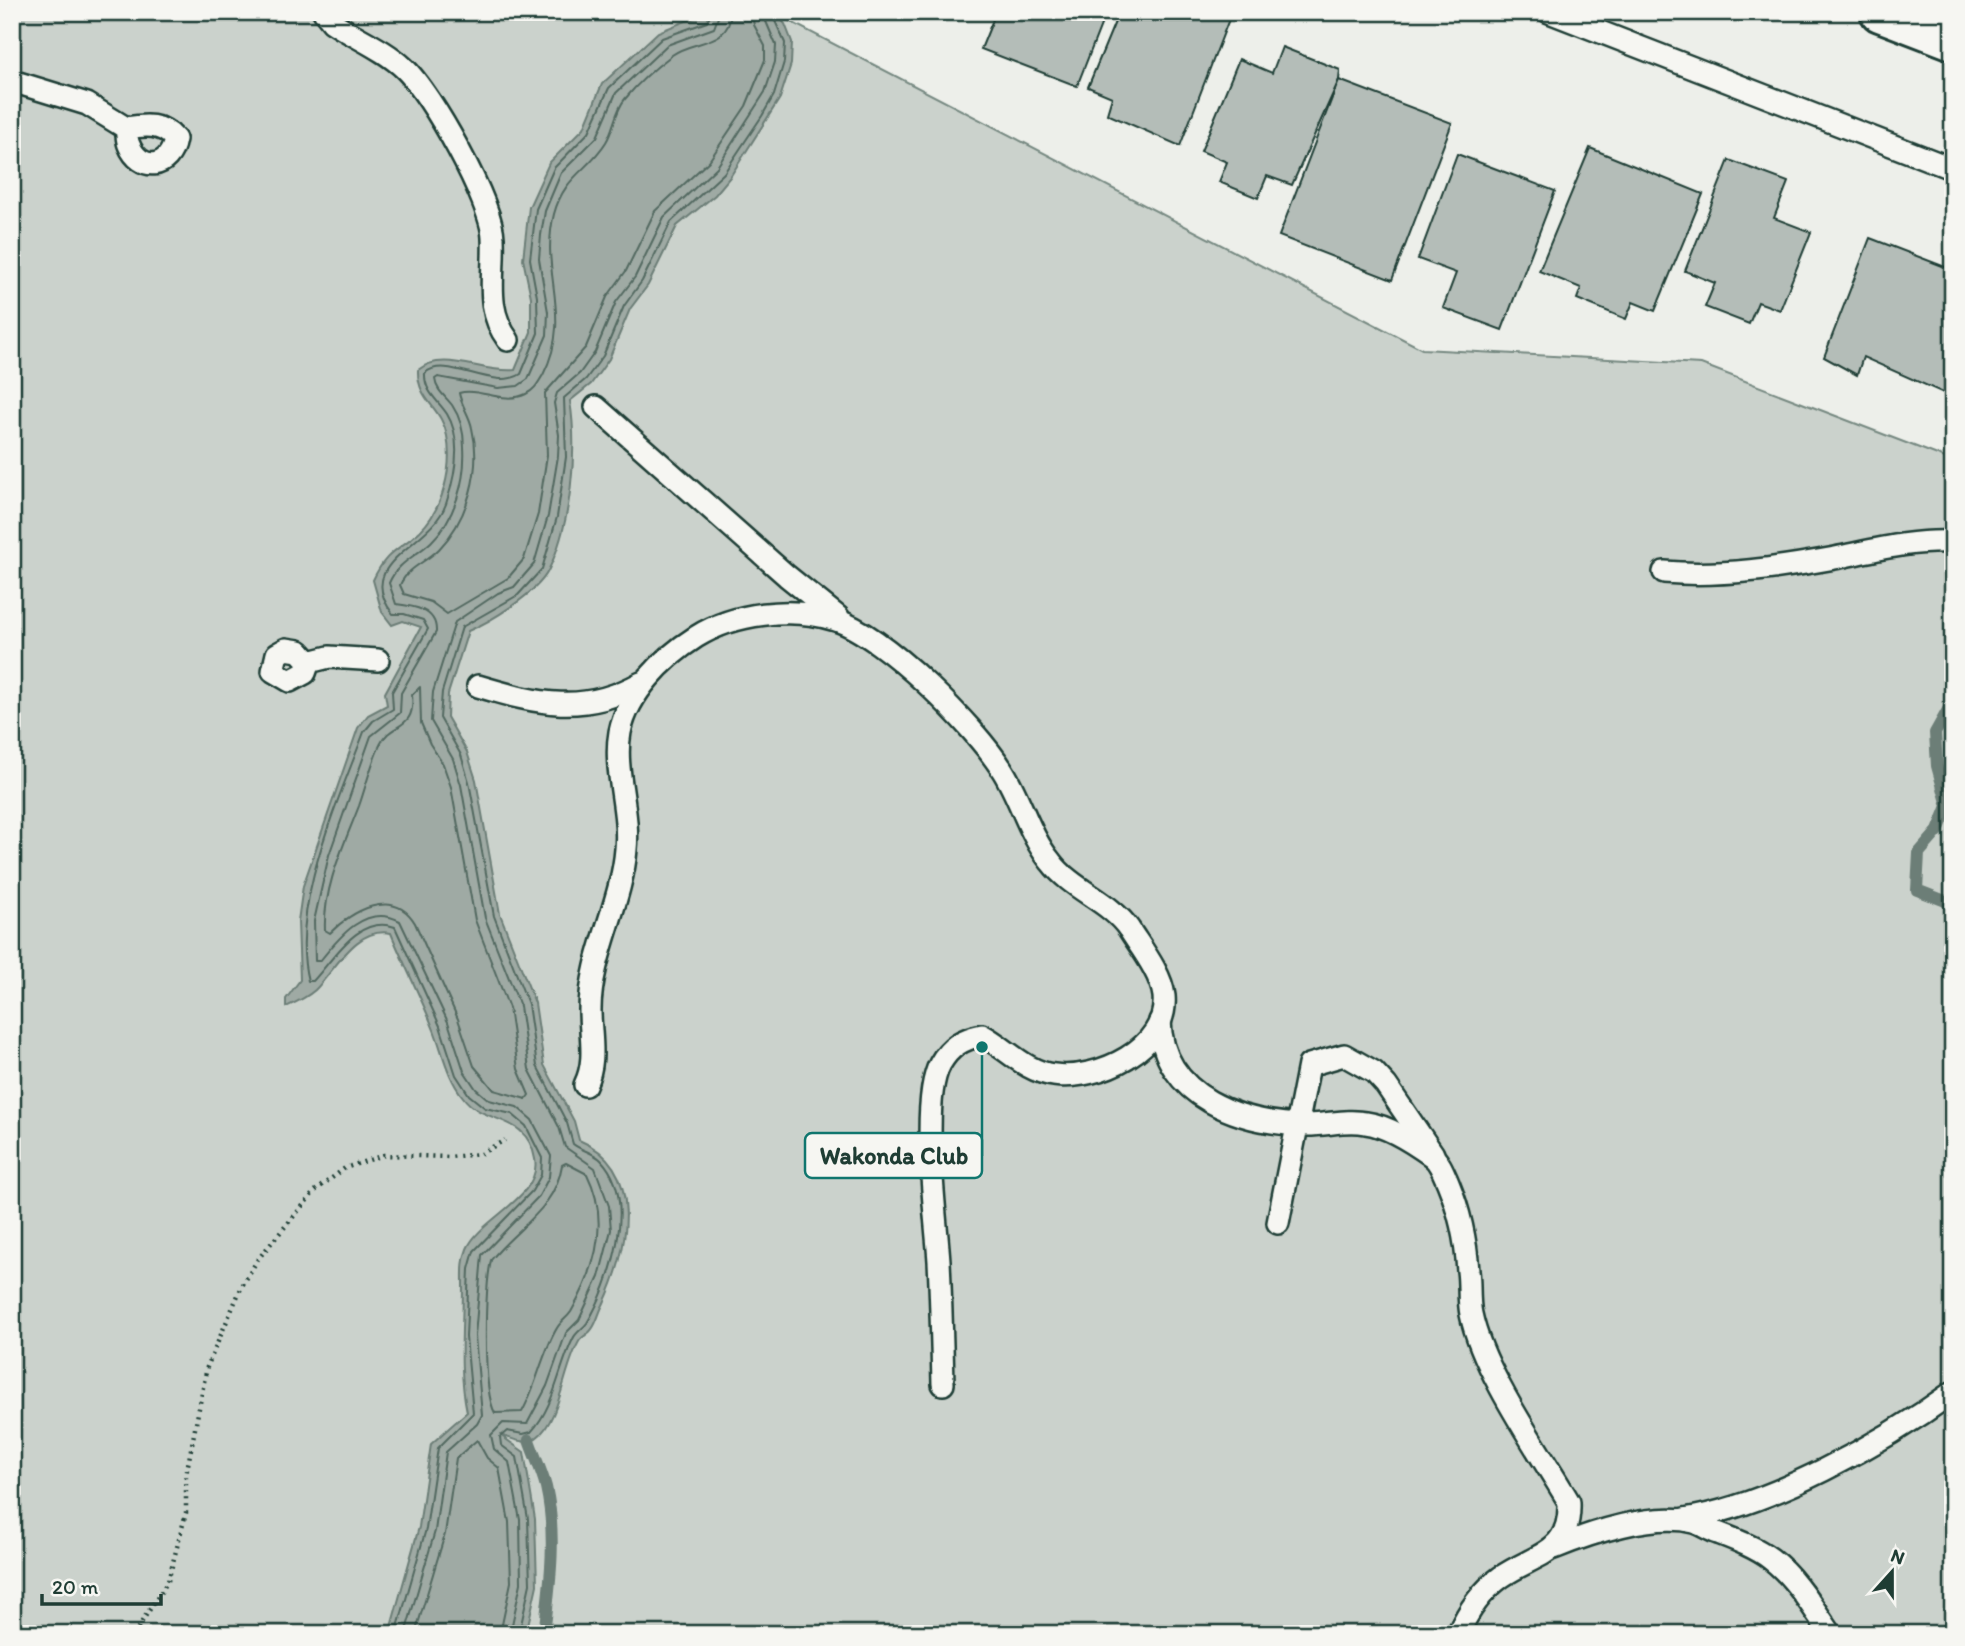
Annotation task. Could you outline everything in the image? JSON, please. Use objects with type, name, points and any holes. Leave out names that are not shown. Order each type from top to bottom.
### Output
[{"type":"street","points":[[1880,12],[1953,40]]},
{"type":"lane","points":[[324,12],[332,22],[402,66],[416,80],[442,122],[472,178],[489,220],[493,236],[493,313],[508,340]]},
{"type":"lane","points":[[1549,12],[1953,169]]},
{"type":"lane","points":[[12,81],[87,104],[126,128]]},
{"type":"lane","points":[[596,407],[815,600],[912,672],[978,735],[1004,773],[1035,839],[1051,863],[1067,880],[1124,922],[1158,980],[1164,997],[1160,1021],[1161,1043],[1168,1060],[1188,1086],[1202,1097],[1233,1113],[1296,1124],[1368,1123],[1384,1128],[1436,1159]]},
{"type":"lane","points":[[1664,572],[1699,575],[1742,572],[1899,544],[1953,542]]},
{"type":"lane","points":[[478,686],[544,702],[589,702],[618,696],[646,680],[700,634],[739,619],[778,614],[822,617],[856,630]]},
{"type":"lane","points":[[309,662],[329,657],[378,660]]},
{"type":"lane","points":[[620,734],[631,702],[646,680]]},
{"type":"lane","points":[[585,1085],[593,1056],[591,994],[626,849],[620,734],[615,720],[603,709],[589,702]]},
{"type":"lane","points":[[943,1384],[932,1136],[933,1086],[939,1065],[951,1048],[965,1038],[982,1035],[1031,1068],[1051,1075],[1090,1073],[1134,1053],[1152,1035],[1160,1021]]},
{"type":"lane","points":[[1278,1223],[1309,1065],[1344,1055],[1374,1072],[1386,1085],[1436,1159],[1460,1215],[1468,1264],[1470,1311],[1484,1353],[1569,1502],[1596,1520],[1625,1525]]},
{"type":"lane","points":[[1458,1634],[1472,1607],[1500,1578],[1553,1548],[1600,1530],[1675,1520],[1727,1508],[1821,1470],[1897,1429],[1953,1392]]},
{"type":"lane","points":[[1553,1548],[1566,1529],[1569,1502]]},
{"type":"lane","points":[[1675,1520],[1694,1522],[1736,1539],[1771,1559],[1803,1594],[1831,1634]]},
{"type":"path","points":[[134,1634],[168,1581],[186,1513],[186,1475],[207,1367],[242,1286],[258,1259],[315,1191],[345,1168],[384,1155],[450,1157],[480,1154],[505,1140]]},
{"type":"shaded area","points":[[12,12],[772,12],[1422,349],[1701,364],[1953,461],[1953,1634],[12,1634]]},
{"type":"water","points":[[729,12],[775,12],[785,24],[792,42],[791,64],[780,98],[730,177],[715,195],[677,226],[648,285],[630,309],[609,359],[591,384],[570,401],[573,442],[571,488],[556,553],[542,580],[524,597],[468,631],[448,694],[447,717],[467,752],[476,780],[500,914],[535,1003],[544,1065],[574,1121],[579,1140],[601,1153],[615,1170],[623,1191],[626,1214],[619,1261],[595,1324],[580,1340],[575,1350],[557,1405],[544,1430],[536,1438],[527,1441],[500,1435],[524,1452],[535,1519],[537,1585],[526,1634],[389,1634],[419,1527],[431,1444],[467,1412],[462,1364],[465,1254],[474,1238],[529,1185],[535,1173],[535,1159],[530,1144],[514,1126],[482,1112],[463,1097],[449,1073],[429,1018],[391,933],[367,936],[357,942],[315,990],[286,1007],[286,999],[300,980],[298,921],[303,886],[358,728],[368,715],[387,705],[385,693],[421,627],[403,621],[392,625],[382,612],[373,580],[388,557],[428,522],[440,499],[447,474],[447,436],[440,418],[421,389],[418,370],[428,364],[452,362],[515,370],[531,332],[531,297],[523,259],[529,207],[549,163],[584,128],[602,84],[658,32],[696,17]]},
{"type":"building","points":[[996,12],[1106,12],[1077,86],[981,49]]},
{"type":"building","points":[[1119,12],[1211,12],[1229,19],[1180,146],[1107,114],[1112,97],[1088,87]]},
{"type":"building","points":[[1282,47],[1340,70],[1339,80],[1292,185],[1267,176],[1258,198],[1219,182],[1227,162],[1201,151],[1239,59],[1272,73]]},
{"type":"building","points":[[1339,80],[1452,123],[1392,280],[1279,236]]},
{"type":"building","points":[[1590,148],[1703,194],[1655,311],[1633,302],[1626,319],[1577,299],[1581,288],[1539,271]]},
{"type":"building","points":[[1457,154],[1555,191],[1502,330],[1443,308],[1456,273],[1418,259]]},
{"type":"building","points":[[1729,160],[1788,182],[1774,218],[1811,232],[1780,310],[1758,302],[1749,324],[1705,307],[1715,283],[1685,271]]},
{"type":"building","points":[[1870,238],[1953,270],[1953,407],[1945,403],[1946,394],[1863,357],[1857,375],[1824,357]]},
{"type":"waterway","points":[[1953,701],[1935,733],[1937,766],[1948,806],[1938,831],[1919,853],[1917,890],[1953,904]]},
{"type":"waterway","points":[[529,1440],[546,1487],[551,1523],[551,1560],[544,1634]]},
{"type":"place","name":"Wakonda Club","points":[[982,1047]]}]
